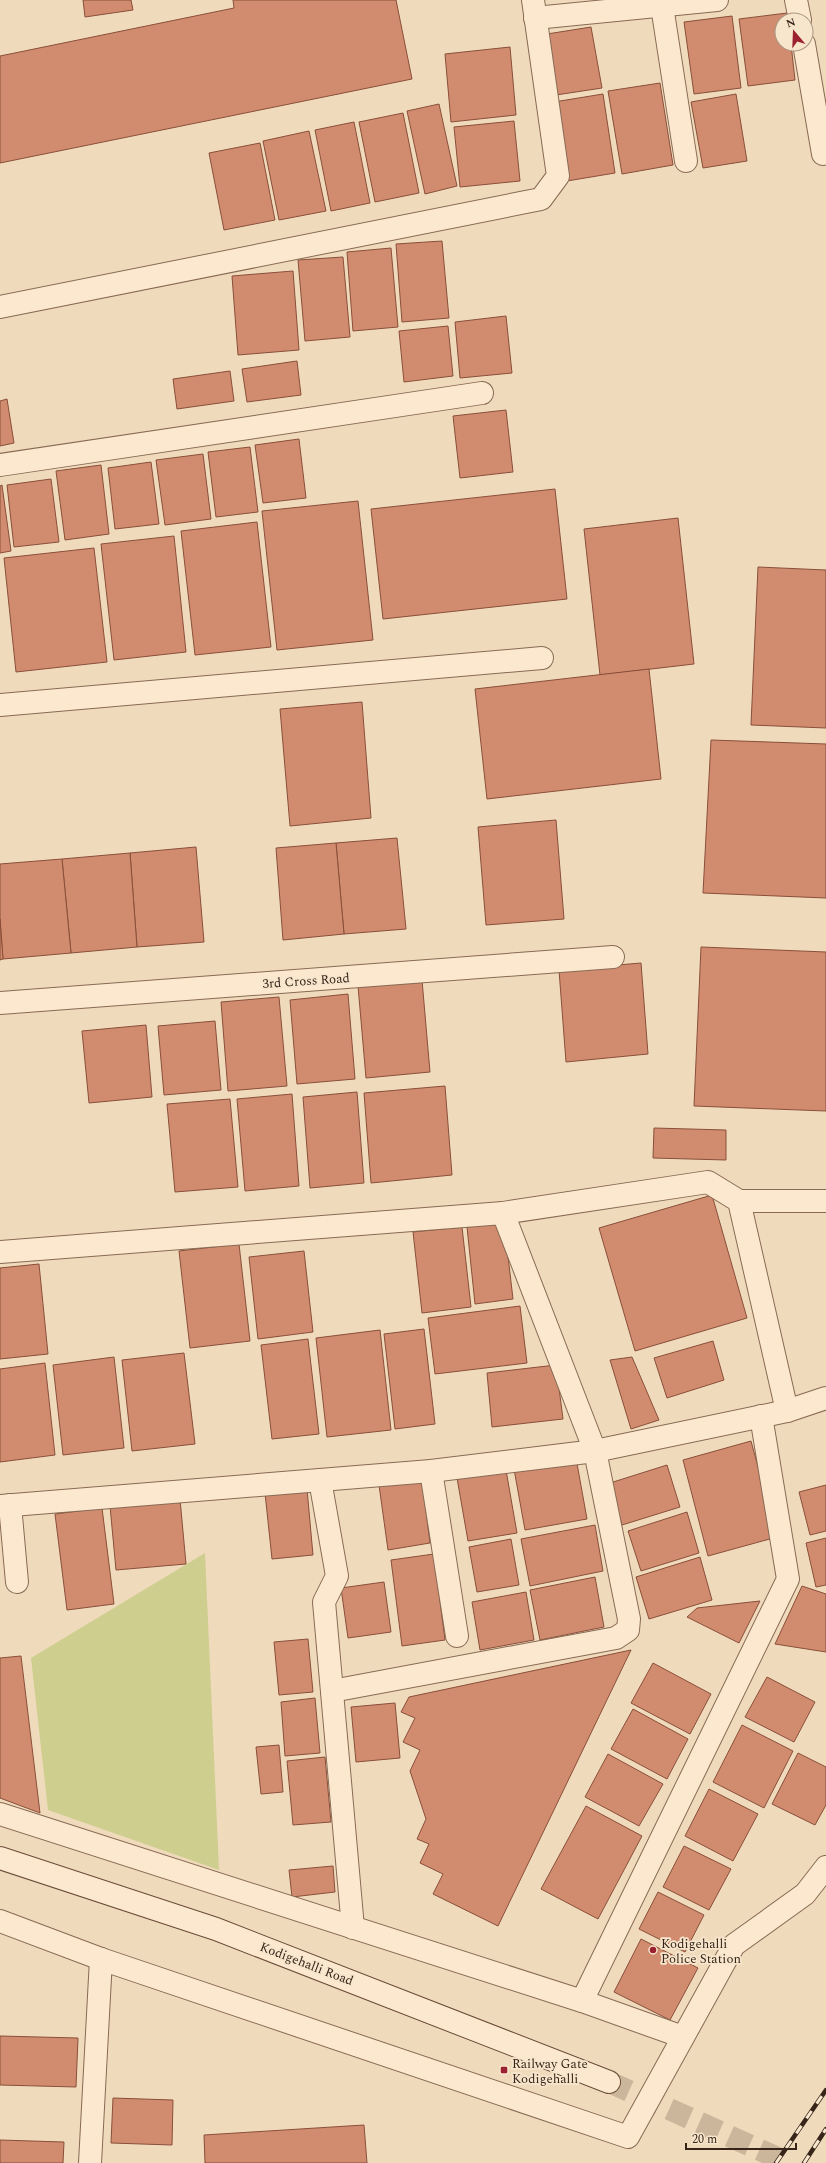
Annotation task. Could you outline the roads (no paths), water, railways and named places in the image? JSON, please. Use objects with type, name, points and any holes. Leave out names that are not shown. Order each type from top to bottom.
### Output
[{"type":"street","points":[[0,307],[541,199],[558,176],[534,9],[662,6],[695,1],[717,0]]},
{"type":"street","points":[[796,0],[798,12]]},
{"type":"street","points":[[662,6],[686,161]]},
{"type":"street","points":[[805,52],[823,154]]},
{"type":"street","points":[[0,465],[482,393]]},
{"type":"street","points":[[0,705],[542,658]]},
{"type":"street","name":"3rd Cross Road","points":[[0,1003],[613,957]]},
{"type":"street","points":[[0,1252],[503,1213],[708,1182],[739,1201],[826,1201]]},
{"type":"street","points":[[739,1201],[787,1411]]},
{"type":"street","points":[[332,1691],[616,1638],[628,1630],[629,1619],[595,1451],[503,1213]]},
{"type":"street","points":[[17,1582],[5,1506],[431,1471],[595,1451],[787,1411],[826,1398]]},
{"type":"street","points":[[582,2001],[788,1579],[761,1416]]},
{"type":"street","points":[[431,1471],[457,1636]]},
{"type":"street","points":[[320,1480],[337,1576],[324,1602],[353,1928]]},
{"type":"street","points":[[0,1814],[582,2001],[684,2037]]},
{"type":"street","name":"Kodigehalli Road","points":[[0,1858],[216,1928],[609,2082]]},
{"type":"street","points":[[0,1921],[101,1959],[628,2137],[734,1945],[805,1894],[826,1867]]},
{"type":"street","points":[[90,2163],[101,1959]]},
{"type":"tunnel","points":[[609,2082],[789,2163]]},
{"type":"railway","points":[[776,2163],[826,2090]]},
{"type":"railway","points":[[804,2163],[826,2129]]},
{"type":"place","name":"Kodigehalli Police Station","points":[[653,1950]]},
{"type":"place","name":"Railway Gate Kodigehalli","points":[[504,2070]]}]
